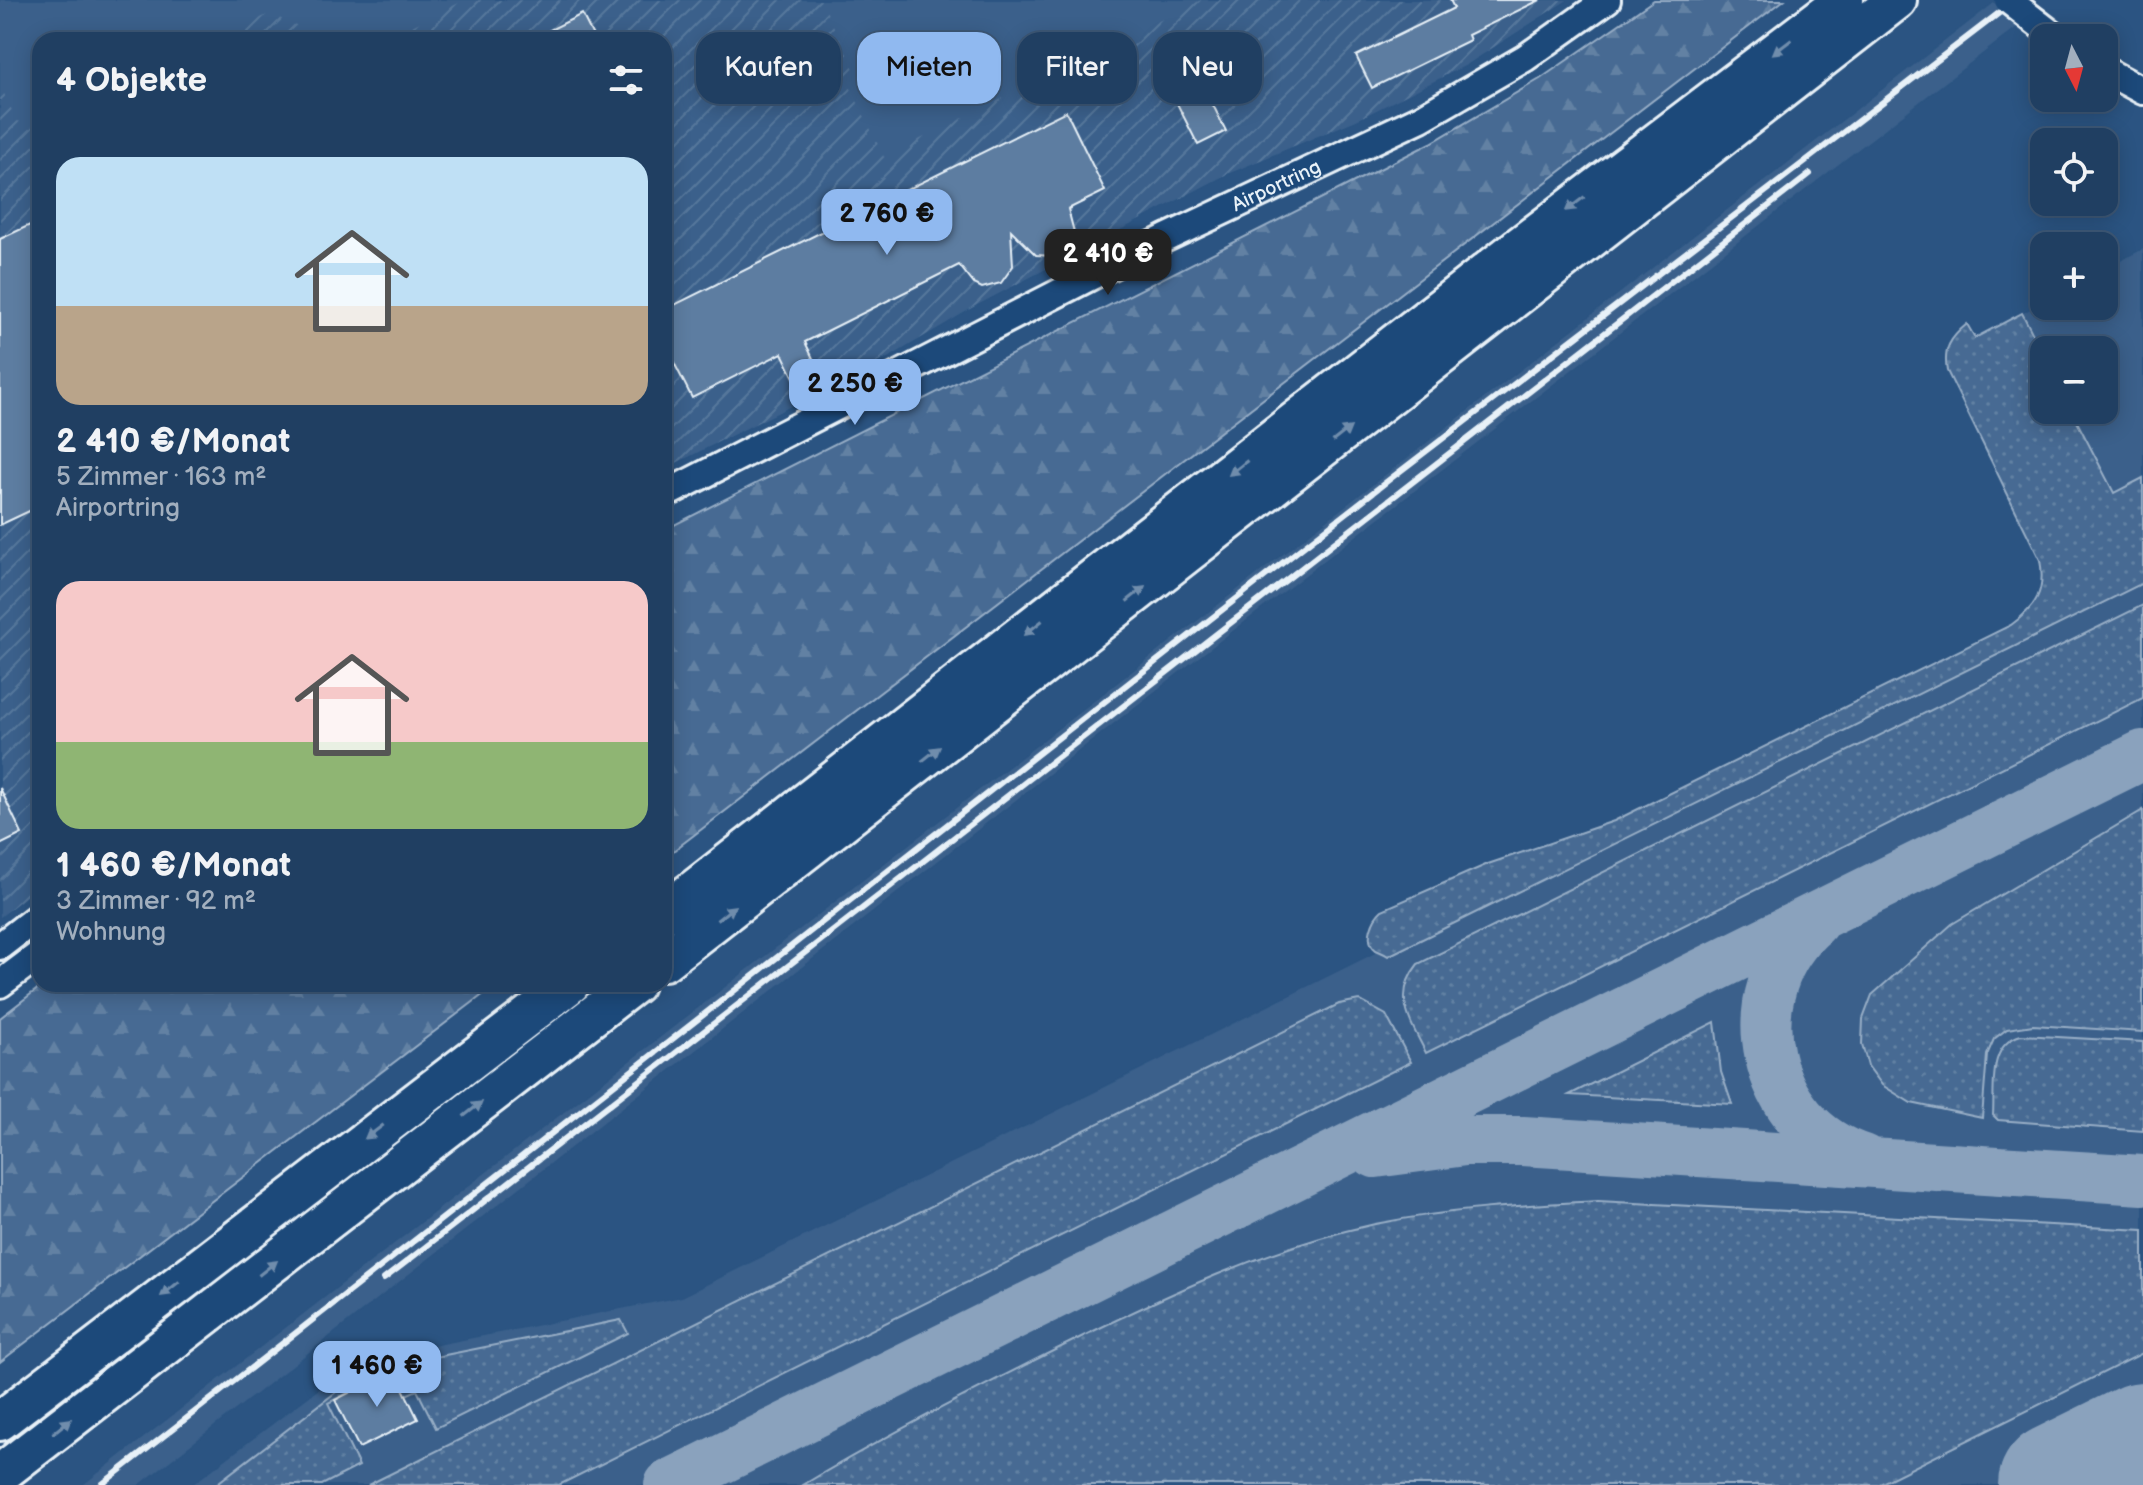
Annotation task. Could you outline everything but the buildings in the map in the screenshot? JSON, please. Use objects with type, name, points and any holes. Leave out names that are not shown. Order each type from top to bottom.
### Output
[{"type":"highway","points":[[672,907],[1520,246],[1844,0]]},
{"type":"highway","points":[[672,955],[1897,0]]},
{"type":"highway","points":[[0,1421],[560,992]]},
{"type":"highway","points":[[0,1474],[624,992]]},
{"type":"street","name":"Airportring","points":[[672,491],[1228,208],[1421,118],[1525,58],[1607,0]]},
{"type":"street","points":[[2008,0],[2039,24]]},
{"type":"street","points":[[2118,78],[2143,91]]},
{"type":"street","points":[[0,946],[32,921]]},
{"type":"street","points":[[0,984],[32,960]]},
{"type":"shaded area","points":[[0,0],[1567,0],[1466,65],[1356,120],[1227,174],[975,306],[891,356],[672,465],[672,32],[32,32],[32,891],[0,917]]},
{"type":"shaded area","points":[[465,0],[821,0],[836,32],[696,32],[696,104],[841,104],[841,42],[857,75],[857,80],[849,84],[884,157],[991,104],[1001,104],[1001,99],[1017,91],[1017,104],[1137,104],[1136,32],[1201,0],[1567,0],[1466,65],[1356,120],[1227,174],[975,306],[891,356],[672,465],[672,32],[399,32]]},
{"type":"shaded area","points":[[1994,3],[2022,23],[1191,663],[139,1485],[83,1485]]},
{"type":"shaded area","points":[[269,14],[313,32],[232,32]]},
{"type":"shaded area","points":[[0,85],[17,121],[32,124],[32,891],[0,917]]},
{"type":"shaded area","points":[[2143,249],[2143,1485],[192,1485],[356,1361],[682,1297],[2081,603],[1957,348],[2030,309],[2030,320],[2118,320],[2118,262]]},
{"type":"green space","points":[[1654,0],[1784,0],[672,852],[672,526],[1431,143],[1540,79]]},
{"type":"green space","points":[[2022,313],[2034,336],[2030,336],[2030,424],[2078,424],[2114,493],[2143,478],[2143,583],[1388,956],[1376,950],[1370,935],[1375,918],[1382,910],[1488,864],[1614,821],[2011,625],[2027,612],[2037,597],[2042,581],[2040,560],[1947,371],[1946,356],[1956,334],[1967,324],[1975,338]]},
{"type":"green space","points":[[2143,605],[2143,698],[1426,1053],[1410,1019],[1405,998],[1410,976],[1418,964]]},
{"type":"green space","points":[[2143,810],[2143,1032],[2033,1025],[2007,1029],[1994,1039],[1987,1055],[1982,1118],[1911,1103],[1882,1085],[1868,1066],[1862,1044],[1863,1019],[1872,995],[1952,924]]},
{"type":"green space","points":[[34,992],[486,992],[0,1362],[0,1018]]},
{"type":"green space","points":[[1359,1000],[1386,1015],[1411,1062],[559,1485],[368,1485],[1339,1004]]},
{"type":"green space","points":[[1715,1022],[1721,1072],[1732,1104],[1569,1095]]},
{"type":"green space","points":[[2021,1035],[2143,1042],[2143,1131],[1998,1120],[1993,1115],[1995,1068],[2003,1048]]},
{"type":"green space","points":[[1598,1201],[2143,1230],[2143,1353],[1878,1485],[803,1485],[965,1395],[1103,1326],[1178,1291],[1294,1246],[1403,1219],[1486,1208]]},
{"type":"green space","points":[[621,1320],[628,1333],[436,1428],[417,1390],[406,1395],[393,1370],[328,1403],[359,1466],[322,1485],[215,1485],[357,1376],[380,1368]]},
{"type":"taxiway","points":[[669,1485],[2143,755]]},
{"type":"taxiway","points":[[1814,922],[1788,951],[1773,984],[1767,1019],[1770,1055],[1781,1088],[1801,1118],[1828,1142],[1863,1159]]},
{"type":"taxiway","points":[[1375,1153],[1465,1141],[1523,1141],[2143,1180]]},
{"type":"runway","points":[[2060,1485],[2143,1444]]},
{"type":"railway","points":[[101,1485],[1390,479],[2003,10]]},
{"type":"railway","points":[[384,1279],[1810,174]]}]
